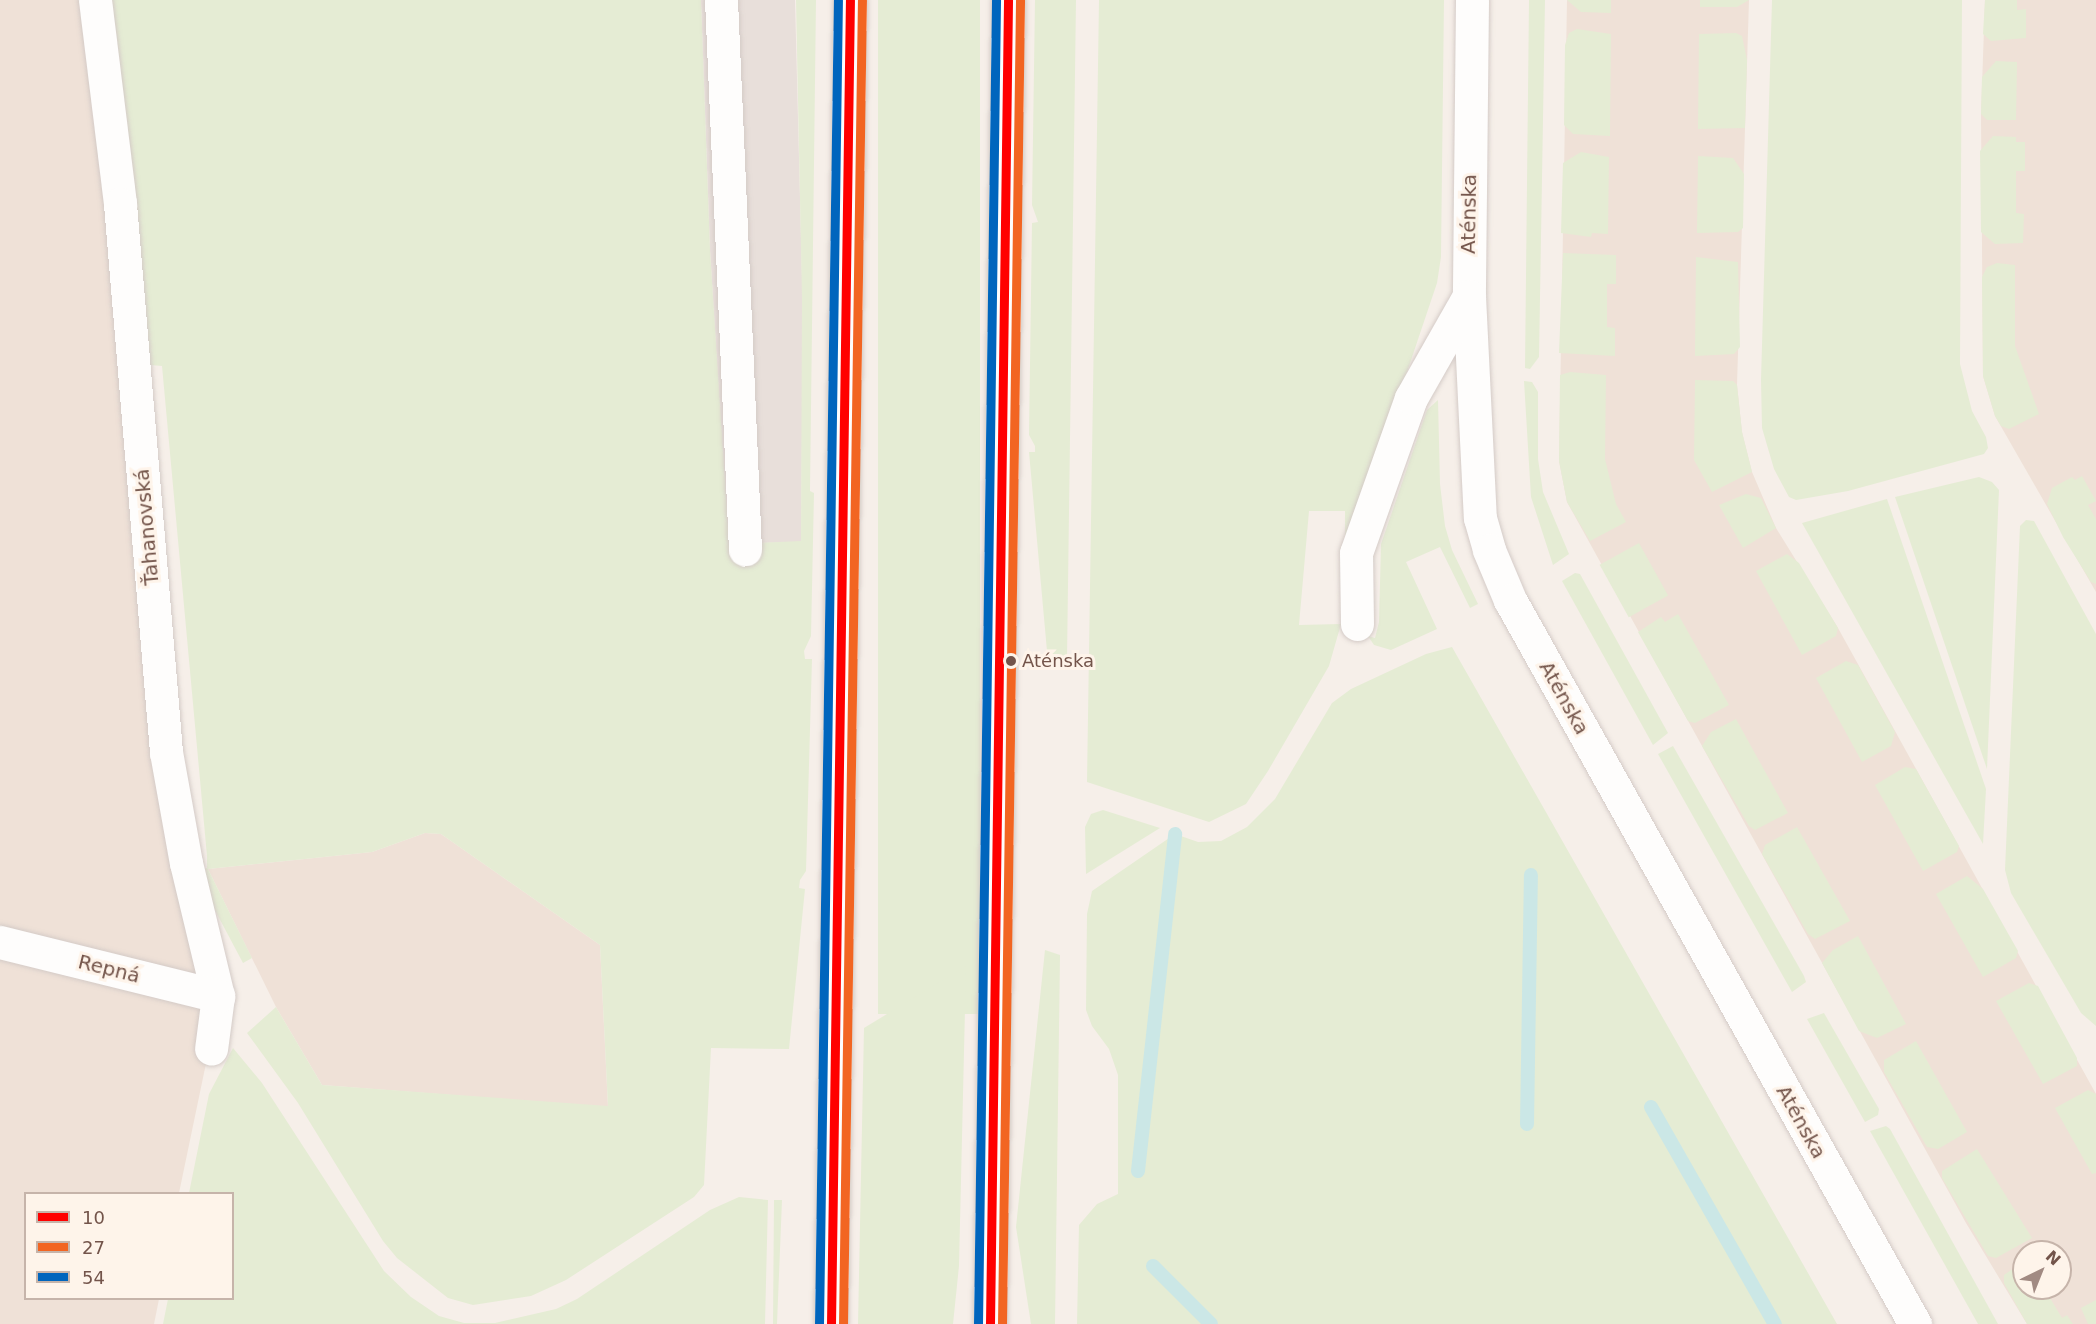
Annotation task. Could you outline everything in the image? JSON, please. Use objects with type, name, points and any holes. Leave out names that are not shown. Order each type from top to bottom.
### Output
[{"type":"street","name":"Ťahanovská","points":[[94,0],[120,204],[166,752],[186,863],[218,996],[211,1049]]},
{"type":"street","points":[[721,0],[745,549]]},
{"type":"street","points":[[831,1324],[850,0]]},
{"type":"street","points":[[990,1324],[1008,0]]},
{"type":"street","name":"Aténska","points":[[1472,0],[1468,296],[1480,518],[1488,550],[1510,600],[1915,1324]]},
{"type":"street","points":[[1357,624],[1356,553],[1412,398],[1468,296]]},
{"type":"street","name":"Repná","points":[[0,942],[218,996]]},
{"type":"shaded area","points":[[0,0],[95,0],[209,1049],[179,1192],[24,1192],[24,1300],[159,1300],[154,1324],[0,1324]]},
{"type":"shaded area","points":[[701,0],[795,0],[803,318],[801,542],[728,544],[710,250]]},
{"type":"shaded area","points":[[1567,0],[1749,0],[1737,385],[1742,432],[1752,472],[1776,528],[1838,628],[2096,1094],[2096,1324],[2027,1324],[2013,1300],[2072,1300],[2072,1240],[2012,1240],[2012,1299],[1966,1223],[1567,502],[1559,461]]},
{"type":"shaded area","points":[[1985,0],[2096,0],[2096,592],[1995,416],[1983,376],[1981,114]]},
{"type":"shaded area","points":[[425,833],[441,834],[600,945],[608,1107],[322,1085],[276,1007],[208,869],[372,852]]},
{"type":"green space","points":[[110,0],[701,0],[710,250],[729,544],[801,541],[802,298],[796,0],[816,0],[810,491],[814,493],[811,636],[804,651],[805,659],[812,659],[806,871],[800,880],[799,888],[805,889],[789,1049],[711,1048],[704,1185],[694,1197],[566,1280],[531,1296],[473,1305],[448,1298],[397,1258],[383,1241],[298,1103],[247,1033],[276,1007],[322,1085],[608,1106],[600,945],[441,834],[425,833],[372,852],[208,869],[252,958],[243,963],[209,899],[201,869],[207,868],[207,856],[162,366],[150,365]]},
{"type":"green space","points":[[878,0],[980,0],[980,1014],[878,1014]]},
{"type":"green space","points":[[1035,0],[1076,0],[1067,659],[1048,662],[1029,452],[1035,452],[1035,446],[1029,435],[1032,223],[1038,222],[1032,205]]},
{"type":"green space","points":[[1099,0],[1444,0],[1441,257],[1437,283],[1345,556],[1345,511],[1309,511],[1299,625],[1341,624],[1329,666],[1268,771],[1246,804],[1209,822],[1087,782]]},
{"type":"green space","points":[[1529,0],[1545,0],[1539,357],[1530,369],[1525,368]]},
{"type":"green space","points":[[1567,0],[1611,0],[1611,13],[1581,12]]},
{"type":"green space","points":[[1700,0],[1749,0],[1737,7],[1700,7]]},
{"type":"green space","points":[[1772,0],[1962,0],[1960,364],[1972,411],[1986,437],[1988,448],[1984,454],[1848,491],[1796,500],[1789,497],[1774,469],[1762,428],[1761,380]]},
{"type":"green space","points":[[1985,0],[2017,0],[2017,10],[2026,9],[2026,38],[1991,41],[1983,34]]},
{"type":"green space","points":[[1577,29],[1611,34],[1610,136],[1573,134],[1564,125],[1565,45],[1569,33]]},
{"type":"green space","points":[[1736,33],[1742,36],[1747,60],[1745,128],[1698,129],[1699,34]]},
{"type":"green space","points":[[1996,61],[2017,62],[2016,120],[1987,120],[1981,114],[1982,77]]},
{"type":"green space","points":[[1993,136],[2016,137],[2016,142],[2025,142],[2025,171],[2016,171],[2016,213],[2024,214],[2023,243],[1995,244],[1981,232],[1980,151]]},
{"type":"green space","points":[[1581,152],[1609,157],[1608,234],[1592,233],[1591,237],[1561,233],[1563,163]]},
{"type":"green space","points":[[1698,156],[1733,158],[1744,174],[1743,228],[1738,232],[1697,233]]},
{"type":"green space","points":[[1563,253],[1616,255],[1616,284],[1607,284],[1607,327],[1615,328],[1615,356],[1559,353]]},
{"type":"green space","points":[[1696,257],[1738,262],[1740,347],[1734,354],[1695,356]]},
{"type":"green space","points":[[1997,263],[2015,265],[2015,346],[2039,414],[2009,429],[2001,426],[1995,416],[1983,376],[1982,277],[1987,267]]},
{"type":"green space","points":[[1570,372],[1606,375],[1605,459],[1616,504],[1626,522],[1590,541],[1567,502],[1559,461],[1560,375]]},
{"type":"green space","points":[[1695,380],[1733,381],[1737,385],[1742,432],[1752,472],[1712,492],[1694,460]]},
{"type":"green space","points":[[1524,381],[1532,382],[1538,392],[1538,459],[1543,492],[1569,554],[1553,565],[1531,497]]},
{"type":"green space","points":[[1438,400],[1440,484],[1445,526],[1452,550],[1478,604],[1470,608],[1440,547],[1406,562],[1437,629],[1391,650],[1374,645],[1368,636],[1375,638],[1379,622],[1381,544],[1427,410]]},
{"type":"green space","points":[[2082,476],[2096,501],[2088,505],[2096,519],[2096,584],[2091,582],[2063,537],[2047,504],[2052,488],[2072,477],[2075,480]]},
{"type":"green space","points":[[1979,477],[1992,482],[1999,490],[1987,769],[1895,497]]},
{"type":"green space","points":[[1746,494],[1761,498],[1776,528],[1743,548],[1719,505]]},
{"type":"green space","points":[[1887,499],[1986,789],[1983,844],[1802,523]]},
{"type":"green space","points":[[2026,520],[2034,521],[2096,634],[2096,1026],[2081,1013],[2011,893],[2005,870],[2020,526]]},
{"type":"green space","points":[[1639,543],[1668,595],[1629,617],[1600,565]]},
{"type":"green space","points":[[1787,554],[1799,563],[1838,628],[1836,636],[1802,655],[1756,571]]},
{"type":"green space","points":[[1575,573],[1580,574],[1668,733],[1653,745],[1562,581]]},
{"type":"green space","points":[[1678,614],[1729,705],[1695,723],[1688,721],[1638,632],[1661,617],[1665,622]]},
{"type":"green space","points":[[1452,647],[1837,1324],[1077,1324],[1079,1225],[1097,1204],[1118,1194],[1118,1075],[1109,1049],[1092,1026],[1086,1010],[1087,914],[1092,891],[1175,834],[1198,842],[1221,841],[1247,827],[1275,799],[1332,703],[1351,689],[1426,654]]},
{"type":"green space","points":[[1846,661],[1858,665],[1895,732],[1891,746],[1862,762],[1816,678]]},
{"type":"green space","points":[[1736,719],[1788,813],[1755,830],[1749,826],[1702,746],[1711,732]]},
{"type":"green space","points":[[1673,746],[1804,976],[1806,982],[1792,992],[1658,754]]},
{"type":"green space","points":[[1905,767],[1916,769],[1959,846],[1957,852],[1923,871],[1875,785]]},
{"type":"green space","points":[[1103,810],[1160,828],[1086,874],[1085,827],[1091,814]]},
{"type":"green space","points":[[1797,827],[1850,921],[1815,939],[1808,934],[1762,854],[1765,845]]},
{"type":"green space","points":[[1967,876],[1983,889],[2018,951],[2016,958],[1983,977],[1936,894]]},
{"type":"green space","points":[[1858,936],[1906,1024],[1877,1038],[1859,1031],[1822,963],[1833,950]]},
{"type":"green space","points":[[1045,950],[1060,955],[1055,1324],[1031,1324],[1016,1227]]},
{"type":"green space","points":[[966,966],[959,1266],[953,1324],[858,1324],[864,1028]]},
{"type":"green space","points":[[2029,983],[2038,986],[2077,1058],[2077,1066],[2043,1084],[1996,1001]]},
{"type":"green space","points":[[1824,1013],[1879,1109],[1878,1115],[1865,1122],[1807,1019]]},
{"type":"green space","points":[[1916,1041],[1967,1132],[1938,1149],[1927,1147],[1884,1072],[1884,1060]]},
{"type":"green space","points":[[233,1048],[262,1083],[384,1271],[411,1297],[439,1316],[464,1323],[495,1323],[556,1309],[577,1299],[710,1210],[739,1197],[768,1200],[765,1324],[163,1324],[168,1300],[234,1300],[234,1192],[189,1192],[209,1094]]},
{"type":"green space","points":[[2088,1090],[2096,1094],[2096,1173],[2092,1174],[2055,1108]]},
{"type":"green space","points":[[1886,1126],[1890,1129],[1998,1324],[1978,1324],[1870,1131]]},
{"type":"green space","points":[[1977,1149],[2032,1238],[2012,1240],[2012,1249],[1996,1258],[1988,1256],[1942,1178],[1942,1171]]},
{"type":"green space","points":[[774,1200],[782,1200],[777,1324],[773,1324]]},
{"type":"green space","points":[[2012,1269],[2012,1297],[2004,1283],[2004,1275]]},
{"type":"green space","points":[[2014,1300],[2051,1300],[2062,1318],[2067,1315],[2073,1324],[2027,1324]]},
{"type":"green space","points":[[2096,1300],[2096,1324],[2088,1324],[2081,1308]]},
{"type":"waterway","points":[[1138,1171],[1175,834]]},
{"type":"waterway","points":[[1527,1124],[1531,875]]},
{"type":"waterway","points":[[1651,1107],[1775,1324]]},
{"type":"waterway","points":[[1153,1266],[1211,1324]]},
{"type":"transit line","name":"54","points":[[819,1324],[838,0]]},
{"type":"transit line","name":"10","points":[[831,1324],[850,0]]},
{"type":"transit line","name":"27","points":[[843,1324],[862,0]]},
{"type":"transit line","name":"54","points":[[978,1324],[996,0]]},
{"type":"transit line","name":"10","points":[[990,1324],[1008,0]]},
{"type":"transit line","name":"27","points":[[1002,1324],[1020,0]]},
{"type":"place","name":"Aténska","points":[[1011,661]]}]
